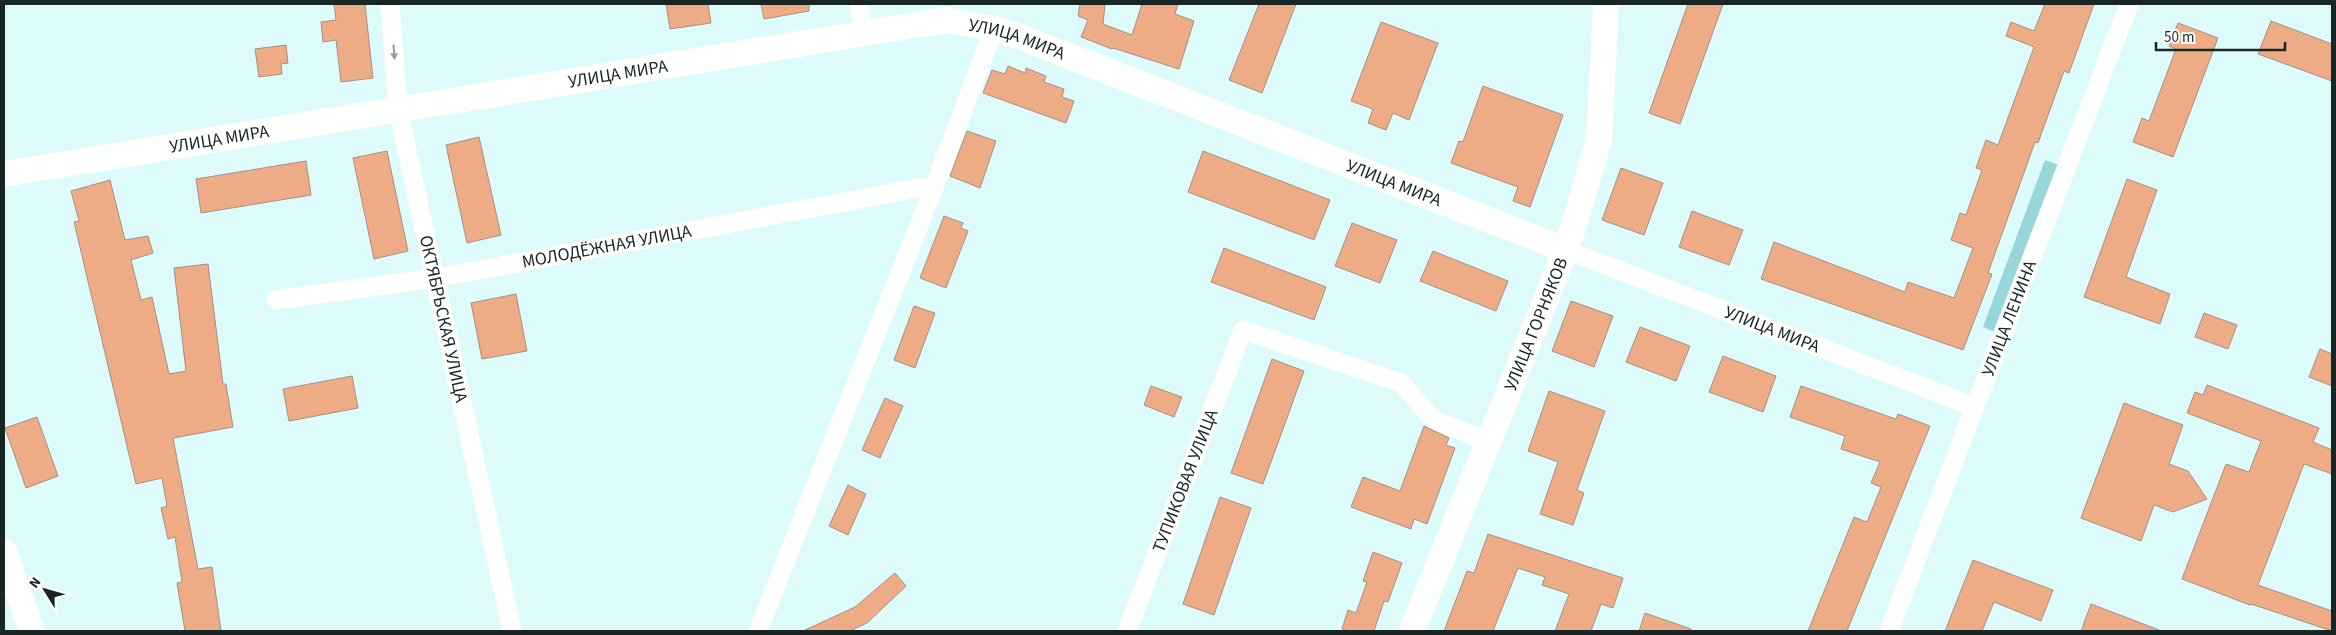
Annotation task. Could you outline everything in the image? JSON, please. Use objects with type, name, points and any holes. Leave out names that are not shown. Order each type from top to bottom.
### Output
[{"type":"main road","name":"УЛИЦА ГОРНЯКОВ","points":[[1412,631],[1566,250],[1599,140],[1606,4]]},
{"type":"main road","name":"УЛИЦА МИРА","points":[[4,174],[946,20],[994,29],[1018,36],[1566,250]]},
{"type":"main road","points":[[4,551],[32,631]]},
{"type":"street","name":"ОКТЯБРЬСКАЯ УЛИЦА","points":[[390,4],[398,109],[512,631]]},
{"type":"street","points":[[859,4],[863,34]]},
{"type":"street","name":"УЛИЦА ЛЕНИНА","points":[[1889,631],[2129,4]]},
{"type":"street","points":[[758,631],[935,185],[994,29]]},
{"type":"street","name":"МОЛОДЁЖНАЯ УЛИЦА","points":[[276,300],[436,278],[935,185]]},
{"type":"street","name":"УЛИЦА МИРА","points":[[1566,250],[1975,406]]},
{"type":"street","name":"ТУПИКОВАЯ УЛИЦА","points":[[1127,631],[1243,330],[1401,383],[1432,419],[1489,442]]},
{"type":"shaded area","points":[[2045,160],[2059,165],[1995,332],[1983,327]]},
{"type":"building","points":[[334,4],[365,4],[373,78],[341,82],[336,40],[323,42],[321,22],[336,20]]},
{"type":"building","points":[[666,4],[708,4],[711,23],[670,29]]},
{"type":"building","points":[[761,4],[809,4],[809,11],[764,19]]},
{"type":"building","points":[[1080,4],[1105,4],[1103,24],[1132,35],[1142,4],[1178,4],[1175,14],[1194,21],[1179,69],[1112,49],[1081,37],[1088,20],[1078,16]]},
{"type":"building","points":[[1259,4],[1296,4],[1262,93],[1229,80]]},
{"type":"building","points":[[1688,4],[1723,4],[1680,124],[1649,113]]},
{"type":"building","points":[[2045,4],[2094,4],[2069,73],[2064,71],[2038,143],[2035,142],[1988,273],[1992,274],[1963,350],[1761,279],[1774,242],[1905,292],[1908,282],[1954,298],[1973,248],[1951,240],[1960,213],[1966,215],[1982,170],[1976,168],[1986,140],[1998,145],[2034,47],[2006,36],[2011,22],[2034,31]]},
{"type":"building","points":[[2271,21],[2332,44],[2332,81],[2258,54]]},
{"type":"building","points":[[1381,22],[1438,43],[1409,120],[1393,113],[1386,130],[1368,123],[1373,109],[1351,101]]},
{"type":"building","points":[[2178,23],[2218,38],[2173,157],[2133,142],[2142,118],[2149,121],[2176,49],[2169,46]]},
{"type":"building","points":[[286,45],[288,63],[281,64],[282,74],[259,77],[255,49]]},
{"type":"building","points":[[1008,66],[1025,73],[1026,68],[1046,76],[1044,82],[1064,89],[1062,97],[1074,101],[1066,123],[983,93],[992,70],[1005,74]]},
{"type":"building","points":[[1483,86],[1563,115],[1530,207],[1513,201],[1518,187],[1451,163],[1459,141],[1463,142]]},
{"type":"building","points":[[967,131],[996,141],[980,188],[950,176]]},
{"type":"building","points":[[479,137],[501,235],[467,243],[446,145]]},
{"type":"building","points":[[387,151],[408,251],[374,259],[353,158]]},
{"type":"building","points":[[1203,151],[1330,200],[1314,240],[1188,192]]},
{"type":"building","points":[[306,161],[311,195],[201,213],[196,179]]},
{"type":"building","points":[[1621,168],[1663,183],[1644,235],[1602,220]]},
{"type":"building","points":[[2127,179],[2157,190],[2126,277],[2170,294],[2160,324],[2084,297]]},
{"type":"building","points":[[110,180],[125,240],[148,236],[153,253],[131,260],[141,300],[152,297],[169,374],[186,371],[174,268],[208,264],[223,384],[226,384],[233,427],[173,438],[198,569],[212,567],[221,631],[185,631],[177,583],[182,582],[175,537],[168,539],[161,508],[167,506],[162,478],[136,484],[74,222],[79,221],[71,191]]},
{"type":"building","points":[[1692,211],[1743,230],[1729,265],[1679,247]]},
{"type":"building","points":[[944,216],[963,223],[961,228],[968,231],[946,288],[920,278]]},
{"type":"building","points":[[1352,223],[1397,240],[1380,283],[1335,266]]},
{"type":"building","points":[[1224,248],[1326,287],[1314,320],[1211,282]]},
{"type":"building","points":[[1433,251],[1508,281],[1496,311],[1420,281]]},
{"type":"building","points":[[516,294],[527,351],[482,359],[471,303]]},
{"type":"building","points":[[1571,301],[1613,316],[1594,367],[1552,351]]},
{"type":"building","points":[[914,306],[935,313],[915,368],[894,360]]},
{"type":"building","points":[[2204,313],[2237,325],[2228,349],[2195,337]]},
{"type":"building","points":[[1640,327],[1690,346],[1676,381],[1626,362]]},
{"type":"building","points":[[2320,349],[2332,354],[2332,386],[2309,377]]},
{"type":"building","points":[[1723,356],[1776,376],[1763,412],[1709,392]]},
{"type":"building","points":[[1272,359],[1304,371],[1263,484],[1231,473]]},
{"type":"building","points":[[352,376],[358,408],[289,421],[283,389]]},
{"type":"building","points":[[2207,385],[2319,428],[2313,442],[2332,450],[2332,474],[2304,464],[2258,585],[2332,611],[2332,631],[2250,605],[2182,579],[2226,464],[2249,472],[2261,441],[2187,413],[2195,392],[2203,395]]},
{"type":"building","points":[[1151,386],[1182,397],[1174,417],[1144,405]]},
{"type":"building","points":[[1801,386],[1896,419],[1898,414],[1930,426],[1847,631],[1808,631],[1854,517],[1867,522],[1881,487],[1871,483],[1880,462],[1841,449],[1845,436],[1790,417]]},
{"type":"building","points":[[1549,391],[1605,411],[1577,490],[1584,493],[1573,525],[1540,514],[1558,462],[1528,451]]},
{"type":"building","points":[[885,398],[903,406],[880,458],[862,450]]},
{"type":"building","points":[[2124,403],[2183,425],[2169,464],[2188,471],[2207,499],[2173,512],[2154,505],[2141,541],[2081,518]]},
{"type":"building","points":[[37,417],[58,476],[26,488],[5,428]]},
{"type":"building","points":[[1424,426],[1449,438],[1446,445],[1455,448],[1427,524],[1414,519],[1411,529],[1351,507],[1363,477],[1400,491]]},
{"type":"building","points":[[848,485],[866,494],[848,535],[829,526]]},
{"type":"building","points":[[1220,497],[1251,508],[1214,615],[1183,604]]},
{"type":"building","points":[[1488,534],[1623,578],[1613,608],[1601,604],[1591,631],[1555,631],[1569,594],[1542,585],[1545,577],[1518,568],[1493,631],[1444,631],[1467,571],[1474,573]]},
{"type":"building","points":[[1373,552],[1402,563],[1388,602],[1384,601],[1374,631],[1349,631],[1342,629],[1348,610],[1356,613],[1367,582],[1363,581]]},
{"type":"building","points":[[1973,560],[2053,590],[2041,621],[1994,602],[1982,631],[1945,631]]},
{"type":"building","points":[[895,573],[906,586],[867,623],[850,631],[803,631],[855,607]]},
{"type":"building","points":[[2091,604],[2159,630],[2159,631],[2081,631]]},
{"type":"building","points":[[1645,613],[1691,629],[1691,631],[1639,631]]}]
